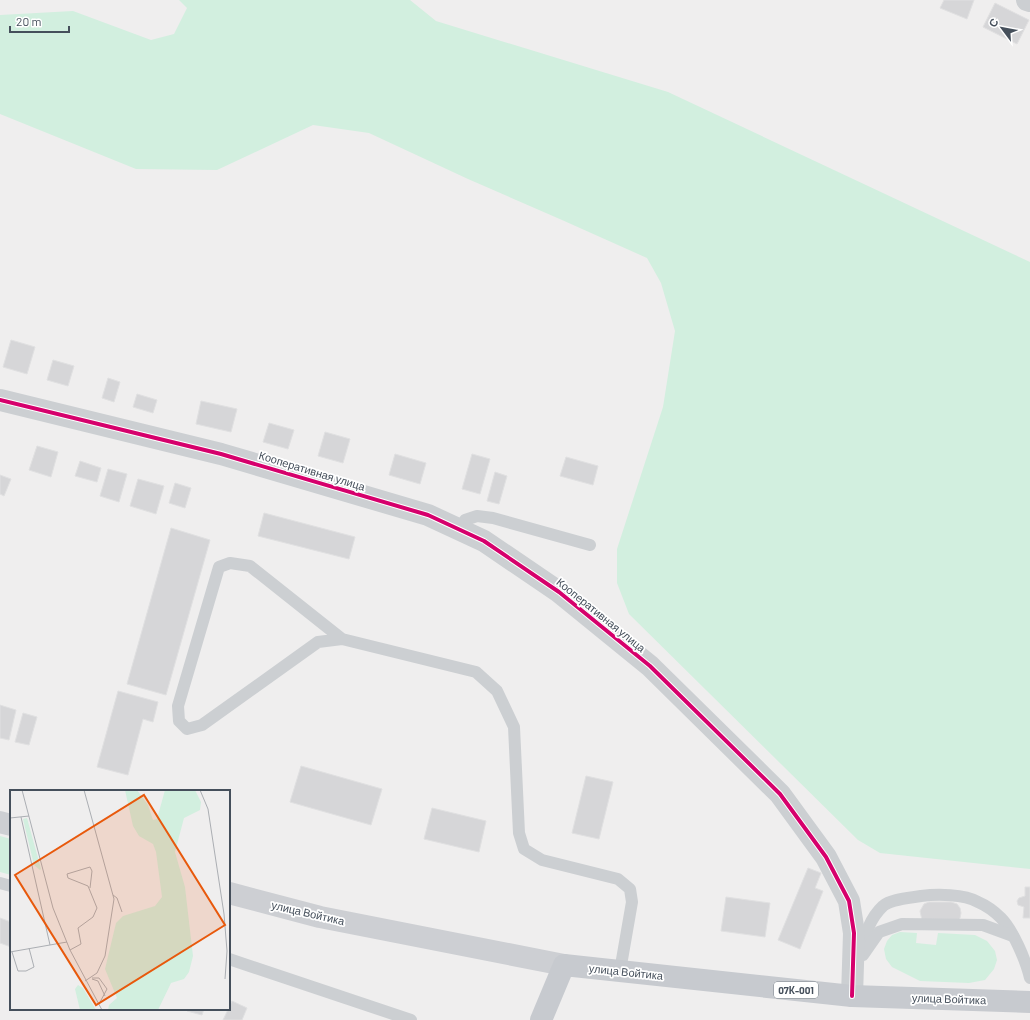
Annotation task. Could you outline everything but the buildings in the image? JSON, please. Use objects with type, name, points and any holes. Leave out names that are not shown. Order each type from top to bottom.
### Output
[{"type":"main road","points":[[0,822],[10,825]]},
{"type":"main road","name":"улица Войтика","points":[[230,893],[320,917],[564,965],[852,996],[1030,1002]]},
{"type":"main road","points":[[541,1020],[564,965]]},
{"type":"street","name":"Кооперативная улица","points":[[0,400],[221,454],[428,515],[484,541],[559,592],[650,666],[780,794],[826,857],[849,901],[854,933],[852,996]]},
{"type":"lane","points":[[459,530],[465,520],[477,516],[493,518],[590,545]]},
{"type":"lane","points":[[342,639],[250,566],[230,563],[219,567],[178,706],[179,721],[187,728],[202,725],[318,642],[342,639],[476,672],[497,691],[514,727],[519,833],[524,849],[542,860],[618,879],[630,889],[632,902],[620,971]]},
{"type":"lane","points":[[0,883],[10,886]]},
{"type":"lane","points":[[854,970],[868,927],[875,914],[885,904],[903,898],[928,895],[952,895],[977,901],[1001,918],[1013,936],[1027,965],[1030,978]]},
{"type":"lane","points":[[854,970],[879,932],[902,924],[983,925],[1013,936]]},
{"type":"lane","points":[[230,959],[411,1020]]},
{"type":"green space","points":[[179,0],[410,0],[436,21],[668,92],[1030,262],[1030,869],[880,853],[858,840],[629,614],[617,583],[617,549],[663,407],[675,331],[661,283],[647,258],[468,179],[369,133],[313,125],[217,170],[136,169],[0,114],[0,15],[73,11],[151,40],[174,34],[187,8]]},
{"type":"green space","points":[[0,836],[10,839],[10,875],[0,872]]},
{"type":"green space","points":[[900,932],[917,933],[916,943],[936,945],[938,933],[975,935],[987,941],[995,951],[997,960],[994,969],[985,980],[969,983],[920,981],[892,967],[886,959],[884,949],[887,941],[892,935]]},
{"type":"cycle path","points":[[0,400],[221,454],[428,515],[484,541],[559,592],[650,666],[780,794],[826,857],[849,901],[854,933],[852,996]]}]
